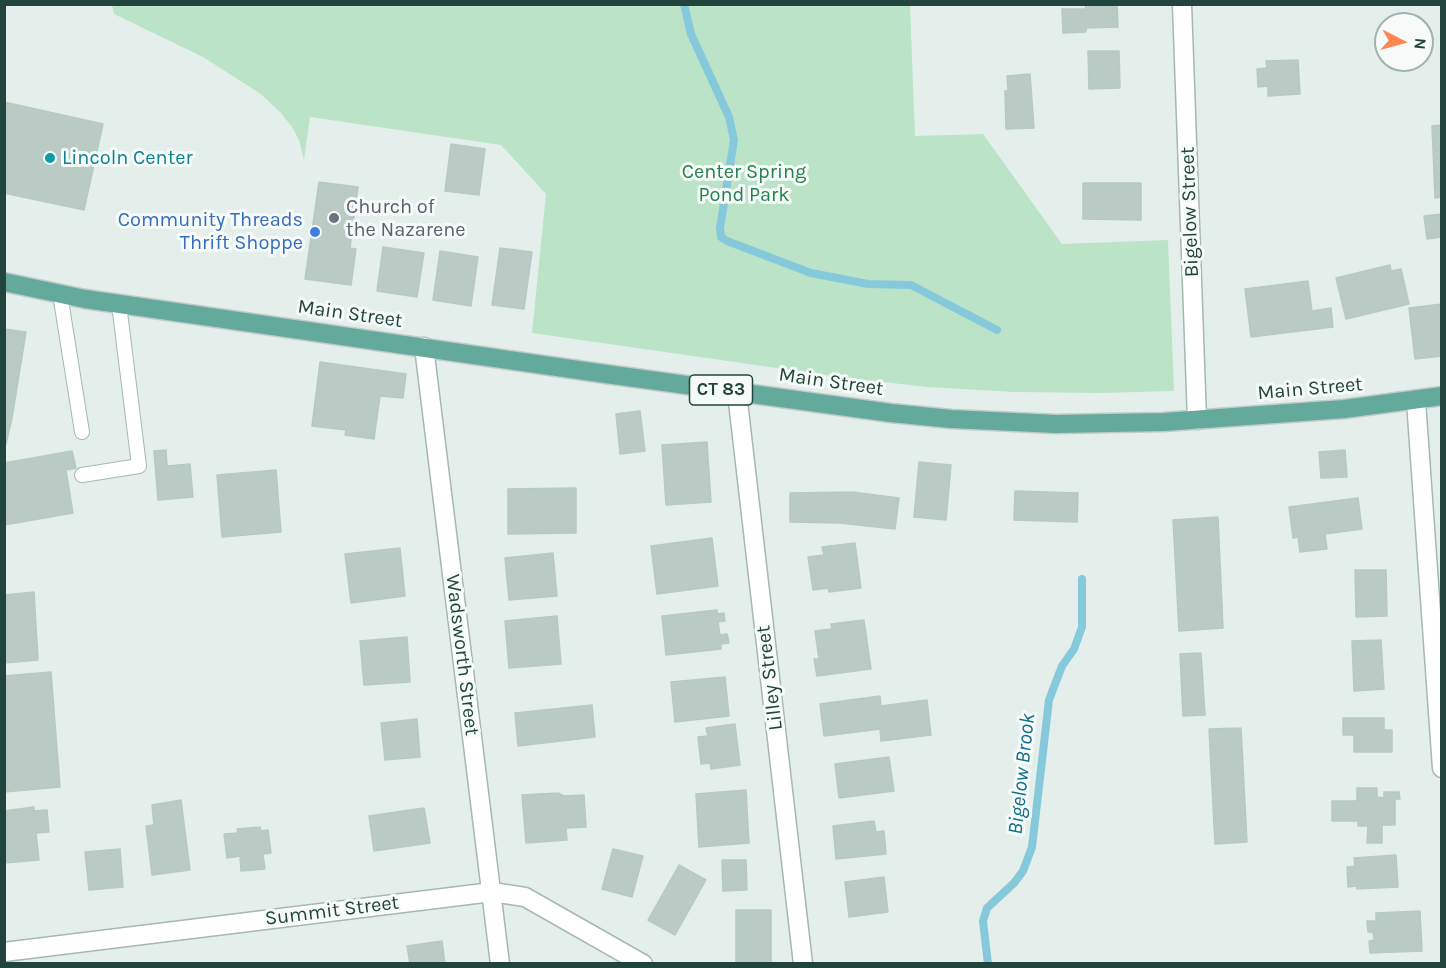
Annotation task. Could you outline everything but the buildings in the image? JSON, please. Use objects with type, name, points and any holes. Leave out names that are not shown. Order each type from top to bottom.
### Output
[{"type":"main road","name":"Main Street","points":[[4,282],[119,304],[737,393],[980,422],[1092,424],[1197,420],[1344,409],[1442,396]]},
{"type":"street","name":"Bigelow Street","points":[[1182,4],[1197,420]]},
{"type":"street","name":"Wadsworth Street","points":[[424,347],[500,963]]},
{"type":"street","name":"Lilley Street","points":[[737,393],[803,963]]},
{"type":"street","points":[[1416,400],[1442,768]]},
{"type":"street","name":"Summit Street","points":[[4,952],[492,892],[525,897],[643,963]]},
{"type":"lane","points":[[60,294],[82,432]]},
{"type":"lane","points":[[82,475],[140,466],[119,304]]},
{"type":"green space","name":"Center Spring Pond Park","points":[[112,5],[910,5],[915,136],[983,134],[1062,244],[1168,240],[1174,391],[1014,392],[927,387],[839,377],[532,333],[546,194],[501,145],[310,117],[304,160],[299,140],[292,127],[261,94],[203,57],[114,14]]},
{"type":"waterway","points":[[684,4],[691,34],[729,117],[734,140],[720,228],[721,237],[811,273],[868,284],[911,285],[997,330]]},
{"type":"waterway","name":"Bigelow Brook","points":[[988,964],[983,921],[987,908],[1014,883],[1023,871],[1032,847],[1049,700],[1062,666],[1074,649],[1082,627],[1082,579]]},
{"type":"place","name":"Lincoln Center","points":[[50,158]]},
{"type":"place","name":"Church of the Nazarene","points":[[334,218]]},
{"type":"place","name":"Community Threads Thrift Shoppe","points":[[315,232]]}]
